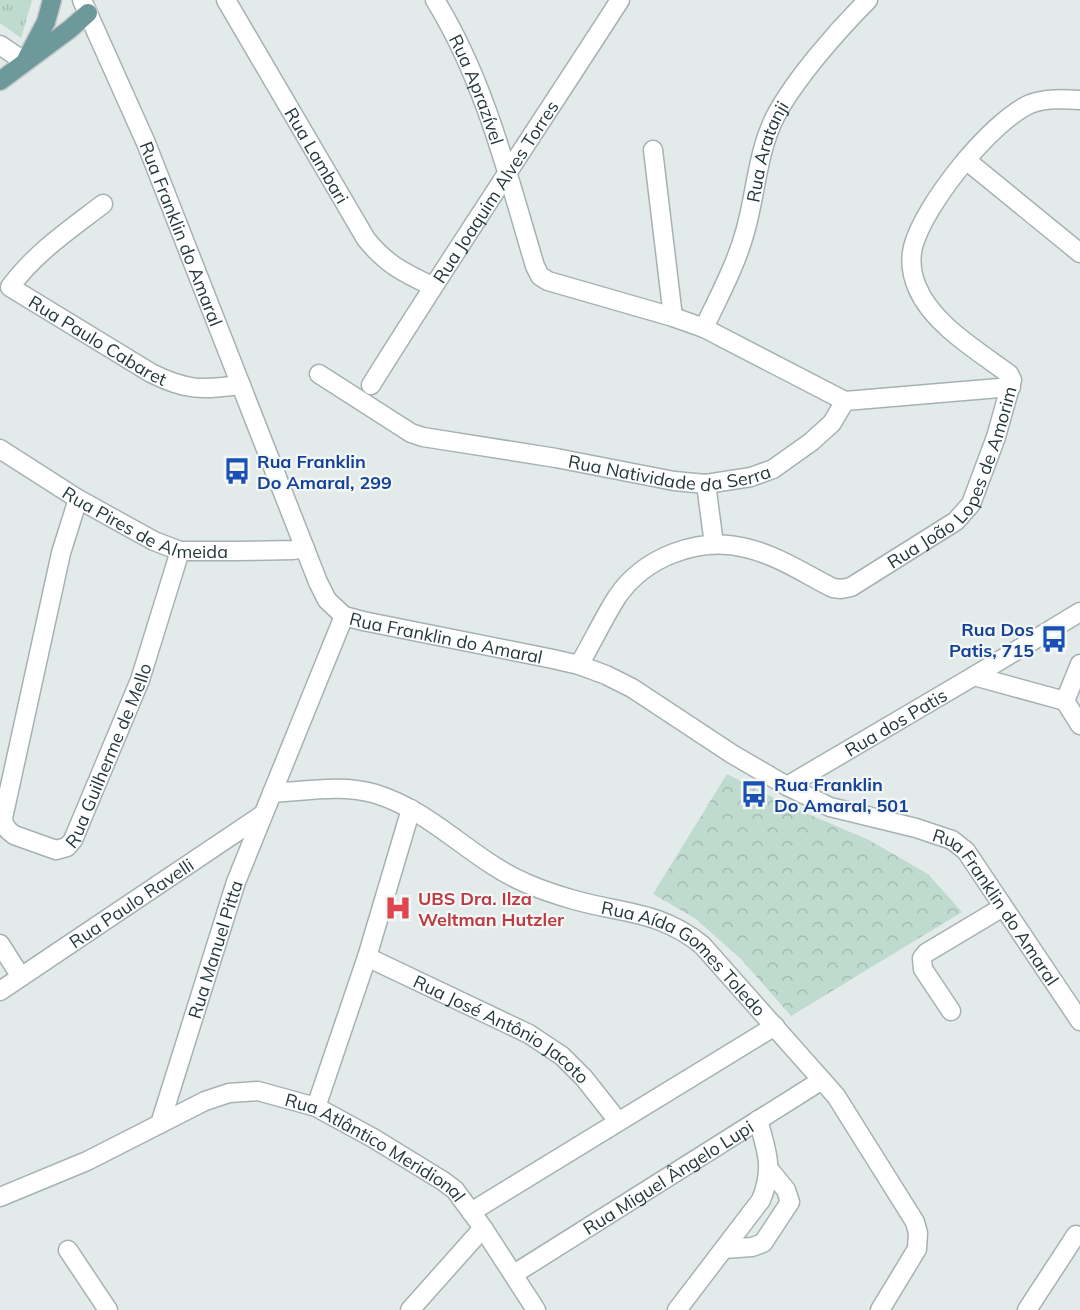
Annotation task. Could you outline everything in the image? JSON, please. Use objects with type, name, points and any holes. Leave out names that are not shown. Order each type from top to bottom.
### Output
[{"type":"main road","points":[[25,62],[46,22],[52,0]]},
{"type":"main road","points":[[0,81],[70,29],[85,6]]},
{"type":"street","name":"Rua Lambari","points":[[226,0],[366,239],[388,263],[432,286]]},
{"type":"street","name":"Rua Aprazível","points":[[435,0],[457,36],[471,69],[540,276],[548,281],[673,317]]},
{"type":"street","name":"Rua Joaquim Alves Torres","points":[[371,385],[432,286],[508,175],[620,0]]},
{"type":"street","name":"Rua Aratanji","points":[[704,328],[736,261],[746,230],[761,152],[775,118],[794,87],[868,0]]},
{"type":"street","name":"Rua Franklin do Amaral","points":[[85,6],[146,143],[304,548],[327,600],[344,616],[363,621],[579,665],[632,688],[732,754],[787,786],[830,807],[916,828],[952,840],[966,851],[1080,1021]]},
{"type":"street","points":[[0,45],[25,62]]},
{"type":"street","name":"Rua João Lopes de Amorim","points":[[579,665],[618,596],[633,578],[651,564],[672,554],[714,544],[745,547],[771,557],[833,588],[841,589],[850,587],[964,514],[971,504],[996,437],[1012,380],[1009,374],[958,336],[932,311],[917,288],[912,270],[913,249],[919,231],[939,198],[966,160],[991,132],[1032,103],[1051,99],[1080,100]]},
{"type":"street","points":[[653,150],[673,317],[704,328],[845,401],[1011,387]]},
{"type":"street","points":[[966,160],[1080,253]]},
{"type":"street","name":"Rua Paulo Cabaret","points":[[103,204],[48,245],[22,271],[10,287],[151,374],[173,384],[191,389],[241,385]]},
{"type":"street","name":"Rua Natividade da Serra","points":[[319,374],[411,433],[423,437],[556,458],[674,481],[706,484],[751,477],[773,469],[811,442],[832,423],[845,401]]},
{"type":"street","name":"Rua Pires de Almeida","points":[[0,449],[78,499],[154,541],[180,550],[293,550],[304,548]]},
{"type":"street","points":[[706,484],[714,544]]},
{"type":"street","name":"Rua Guilherme de Mello","points":[[78,499],[61,553],[3,818],[3,824],[14,835],[56,850],[67,847],[73,840],[140,680],[180,550]]},
{"type":"street","name":"Rua dos Patis","points":[[787,786],[1080,612]]},
{"type":"street","name":"Rua Manuel Pitta","points":[[160,1125],[236,882],[344,616]]},
{"type":"street","points":[[1065,701],[1080,664]]},
{"type":"street","points":[[974,676],[1065,701],[1080,725]]},
{"type":"street","name":"Rua Aída Gomes Toledo","points":[[272,793],[319,790],[375,794],[411,809],[502,871],[526,884],[572,900],[635,913],[669,923],[702,945],[836,1096],[915,1222],[918,1233],[916,1249],[880,1310]]},
{"type":"street","points":[[316,1107],[367,957],[411,809]]},
{"type":"street","name":"Rua Paulo Ravelli","points":[[0,991],[262,816]]},
{"type":"street","points":[[951,1011],[923,969],[922,958],[926,953],[1003,907]]},
{"type":"street","points":[[0,944],[21,978]]},
{"type":"street","name":"Rua José Antônio Jacoto","points":[[367,957],[529,1034],[562,1056],[584,1078],[618,1121]]},
{"type":"street","points":[[471,1212],[775,1026]]},
{"type":"street","name":"Rua Miguel Ângelo Lupi","points":[[514,1275],[822,1080]]},
{"type":"street","name":"Rua Atlântico Meridional","points":[[160,1125],[206,1101],[229,1093],[258,1091],[316,1107],[373,1138],[455,1190],[483,1228],[536,1310]]},
{"type":"street","points":[[677,1310],[761,1200],[768,1184],[769,1169],[758,1120]]},
{"type":"street","points":[[1,1193],[87,1161],[160,1125]]},
{"type":"street","points":[[724,1249],[752,1248],[763,1243],[790,1203],[786,1190],[769,1169]]},
{"type":"street","points":[[410,1310],[483,1228]]},
{"type":"street","points":[[1027,1310],[1076,1235]]},
{"type":"street","points":[[68,1250],[108,1310]]},
{"type":"green space","points":[[0,0],[32,0],[21,38],[0,23]]},
{"type":"green space","points":[[727,774],[794,808],[869,840],[928,874],[962,912],[791,1016],[742,960],[696,919],[653,894]]},
{"type":"place","name":"Rua Franklin Do Amaral, 299","points":[[237,471]]},
{"type":"place","name":"Rua Dos Patis, 715","points":[[1054,639]]},
{"type":"place","name":"Rua Franklin Do Amaral, 501","points":[[754,794]]},
{"type":"place","name":"UBS Dra. Ilza Weltman Hutzler","points":[[398,908]]}]
